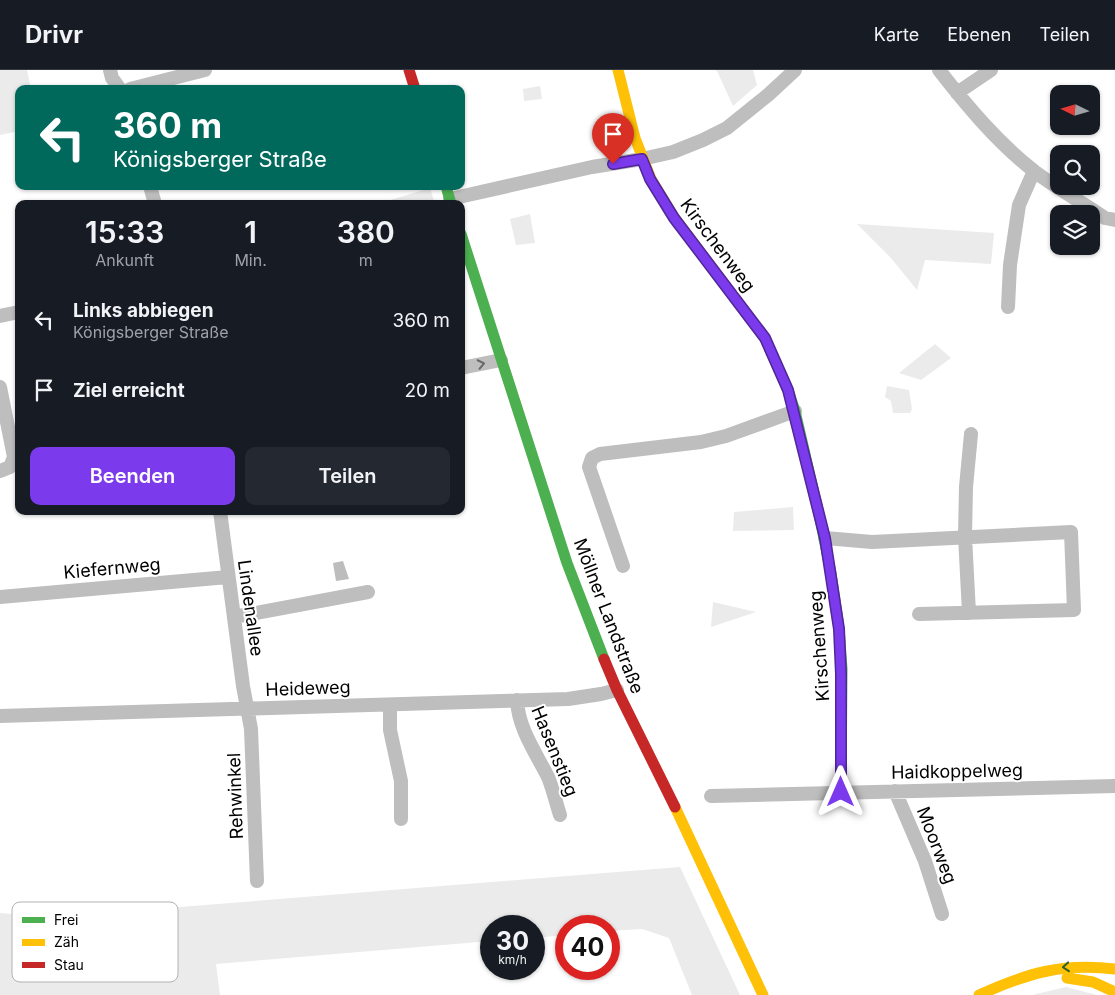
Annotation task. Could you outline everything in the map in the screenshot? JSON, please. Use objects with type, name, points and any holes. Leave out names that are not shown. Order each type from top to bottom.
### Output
[{"type":"main road","points":[[409,70],[414,85]]},
{"type":"main road","name":"Kirschenweg","points":[[618,70],[642,159],[650,179],[674,218],[765,338],[788,390],[795,411],[825,538],[839,629],[841,792]]},
{"type":"main road","name":"Möllner Landstraße","points":[[465,246],[567,563],[617,690],[698,853],[764,995]]},
{"type":"main road","points":[[979,995],[1013,980],[1048,970],[1081,966],[1115,969]]},
{"type":"main road","points":[[997,995],[1045,978],[1061,977],[1093,982],[1115,992]]},
{"type":"street","points":[[110,70],[112,78],[117,85]]},
{"type":"street","points":[[146,85],[205,70]]},
{"type":"street","points":[[449,196],[673,152],[727,128],[795,70]]},
{"type":"street","points":[[939,70],[956,93],[996,137],[1034,171],[1105,218],[1115,220]]},
{"type":"street","points":[[956,93],[991,70]]},
{"type":"street","points":[[1008,307],[1010,264],[1019,205],[1034,171]]},
{"type":"street","points":[[0,316],[15,313]]},
{"type":"street","points":[[465,367],[502,360]]},
{"type":"street","points":[[0,387],[6,444],[14,461],[10,467],[0,471]]},
{"type":"street","points":[[624,566],[589,468],[592,458],[600,454],[701,442],[726,436],[795,411]]},
{"type":"street","points":[[969,612],[965,536],[966,487],[971,434]]},
{"type":"street","name":"Lindenallee","points":[[220,515],[243,686],[248,709]]},
{"type":"street","points":[[825,538],[872,542],[1072,532],[1074,610],[920,614]]},
{"type":"street","name":"Kiefernweg","points":[[0,597],[228,577]]},
{"type":"street","points":[[234,617],[368,592]]},
{"type":"street","name":"Heideweg","points":[[0,716],[568,698],[617,690]]},
{"type":"street","name":"Hasenstieg","points":[[516,700],[517,712],[522,726],[549,780],[560,815]]},
{"type":"street","points":[[390,704],[390,730],[401,781],[401,819]]},
{"type":"street","name":"Rehwinkel","points":[[248,709],[251,729],[257,881]]},
{"type":"street","name":"Haidkoppelweg","points":[[710,796],[1115,786]]},
{"type":"street","name":"Moorweg","points":[[895,791],[925,861],[942,914]]},
{"type":"shaded area","points":[[0,70],[27,70],[30,85],[15,85],[15,132],[0,135]]},
{"type":"shaded area","points":[[715,70],[753,70],[757,85],[733,106]]},
{"type":"shaded area","points":[[540,86],[542,99],[524,101],[523,89]]},
{"type":"shaded area","points":[[423,190],[431,190],[434,200],[390,200]]},
{"type":"shaded area","points":[[530,214],[535,243],[516,245],[510,219]]},
{"type":"shaded area","points":[[857,224],[994,233],[991,264],[925,260],[917,290],[891,258]]},
{"type":"shaded area","points":[[935,344],[951,358],[921,380],[899,373]]},
{"type":"shaded area","points":[[887,386],[909,390],[912,409],[910,413],[893,413],[891,401],[885,397]]},
{"type":"shaded area","points":[[793,507],[794,530],[733,531],[734,512]]},
{"type":"shaded area","points":[[343,561],[349,579],[336,581],[333,563]]},
{"type":"shaded area","points":[[713,602],[756,612],[711,627]]},
{"type":"shaded area","points":[[680,867],[740,995],[692,995],[669,938],[642,929],[620,930],[620,915],[555,915],[555,936],[545,937],[545,915],[480,915],[480,942],[216,964],[220,995],[0,995],[0,913],[12,914],[12,982],[178,982],[178,907]]},
{"type":"shaded area","points":[[1066,987],[1097,995],[1032,995]]},
{"type":"traffic: fast","points":[[447,190],[450,200]]},
{"type":"traffic: fast","points":[[465,246],[567,563],[604,659]]},
{"type":"traffic: fast","points":[[770,350],[795,411],[831,573],[839,628],[842,669],[841,792]]},
{"type":"traffic: slow","points":[[618,70],[635,138],[651,179],[674,217],[765,338],[770,350]]},
{"type":"traffic: slow","points":[[675,807],[763,995]]},
{"type":"traffic: slow","points":[[979,995],[1013,981],[1045,971],[1078,967],[1115,969]]},
{"type":"traffic: slow","points":[[1067,978],[1093,982],[1115,992]]},
{"type":"traffic: jam","points":[[409,70],[414,85]]},
{"type":"traffic: jam","points":[[604,659],[617,690],[675,807]]},
{"type":"route","points":[[613,164],[642,159],[650,179],[674,218],[765,338],[788,390],[795,411],[825,538],[839,629],[841,792]]}]
